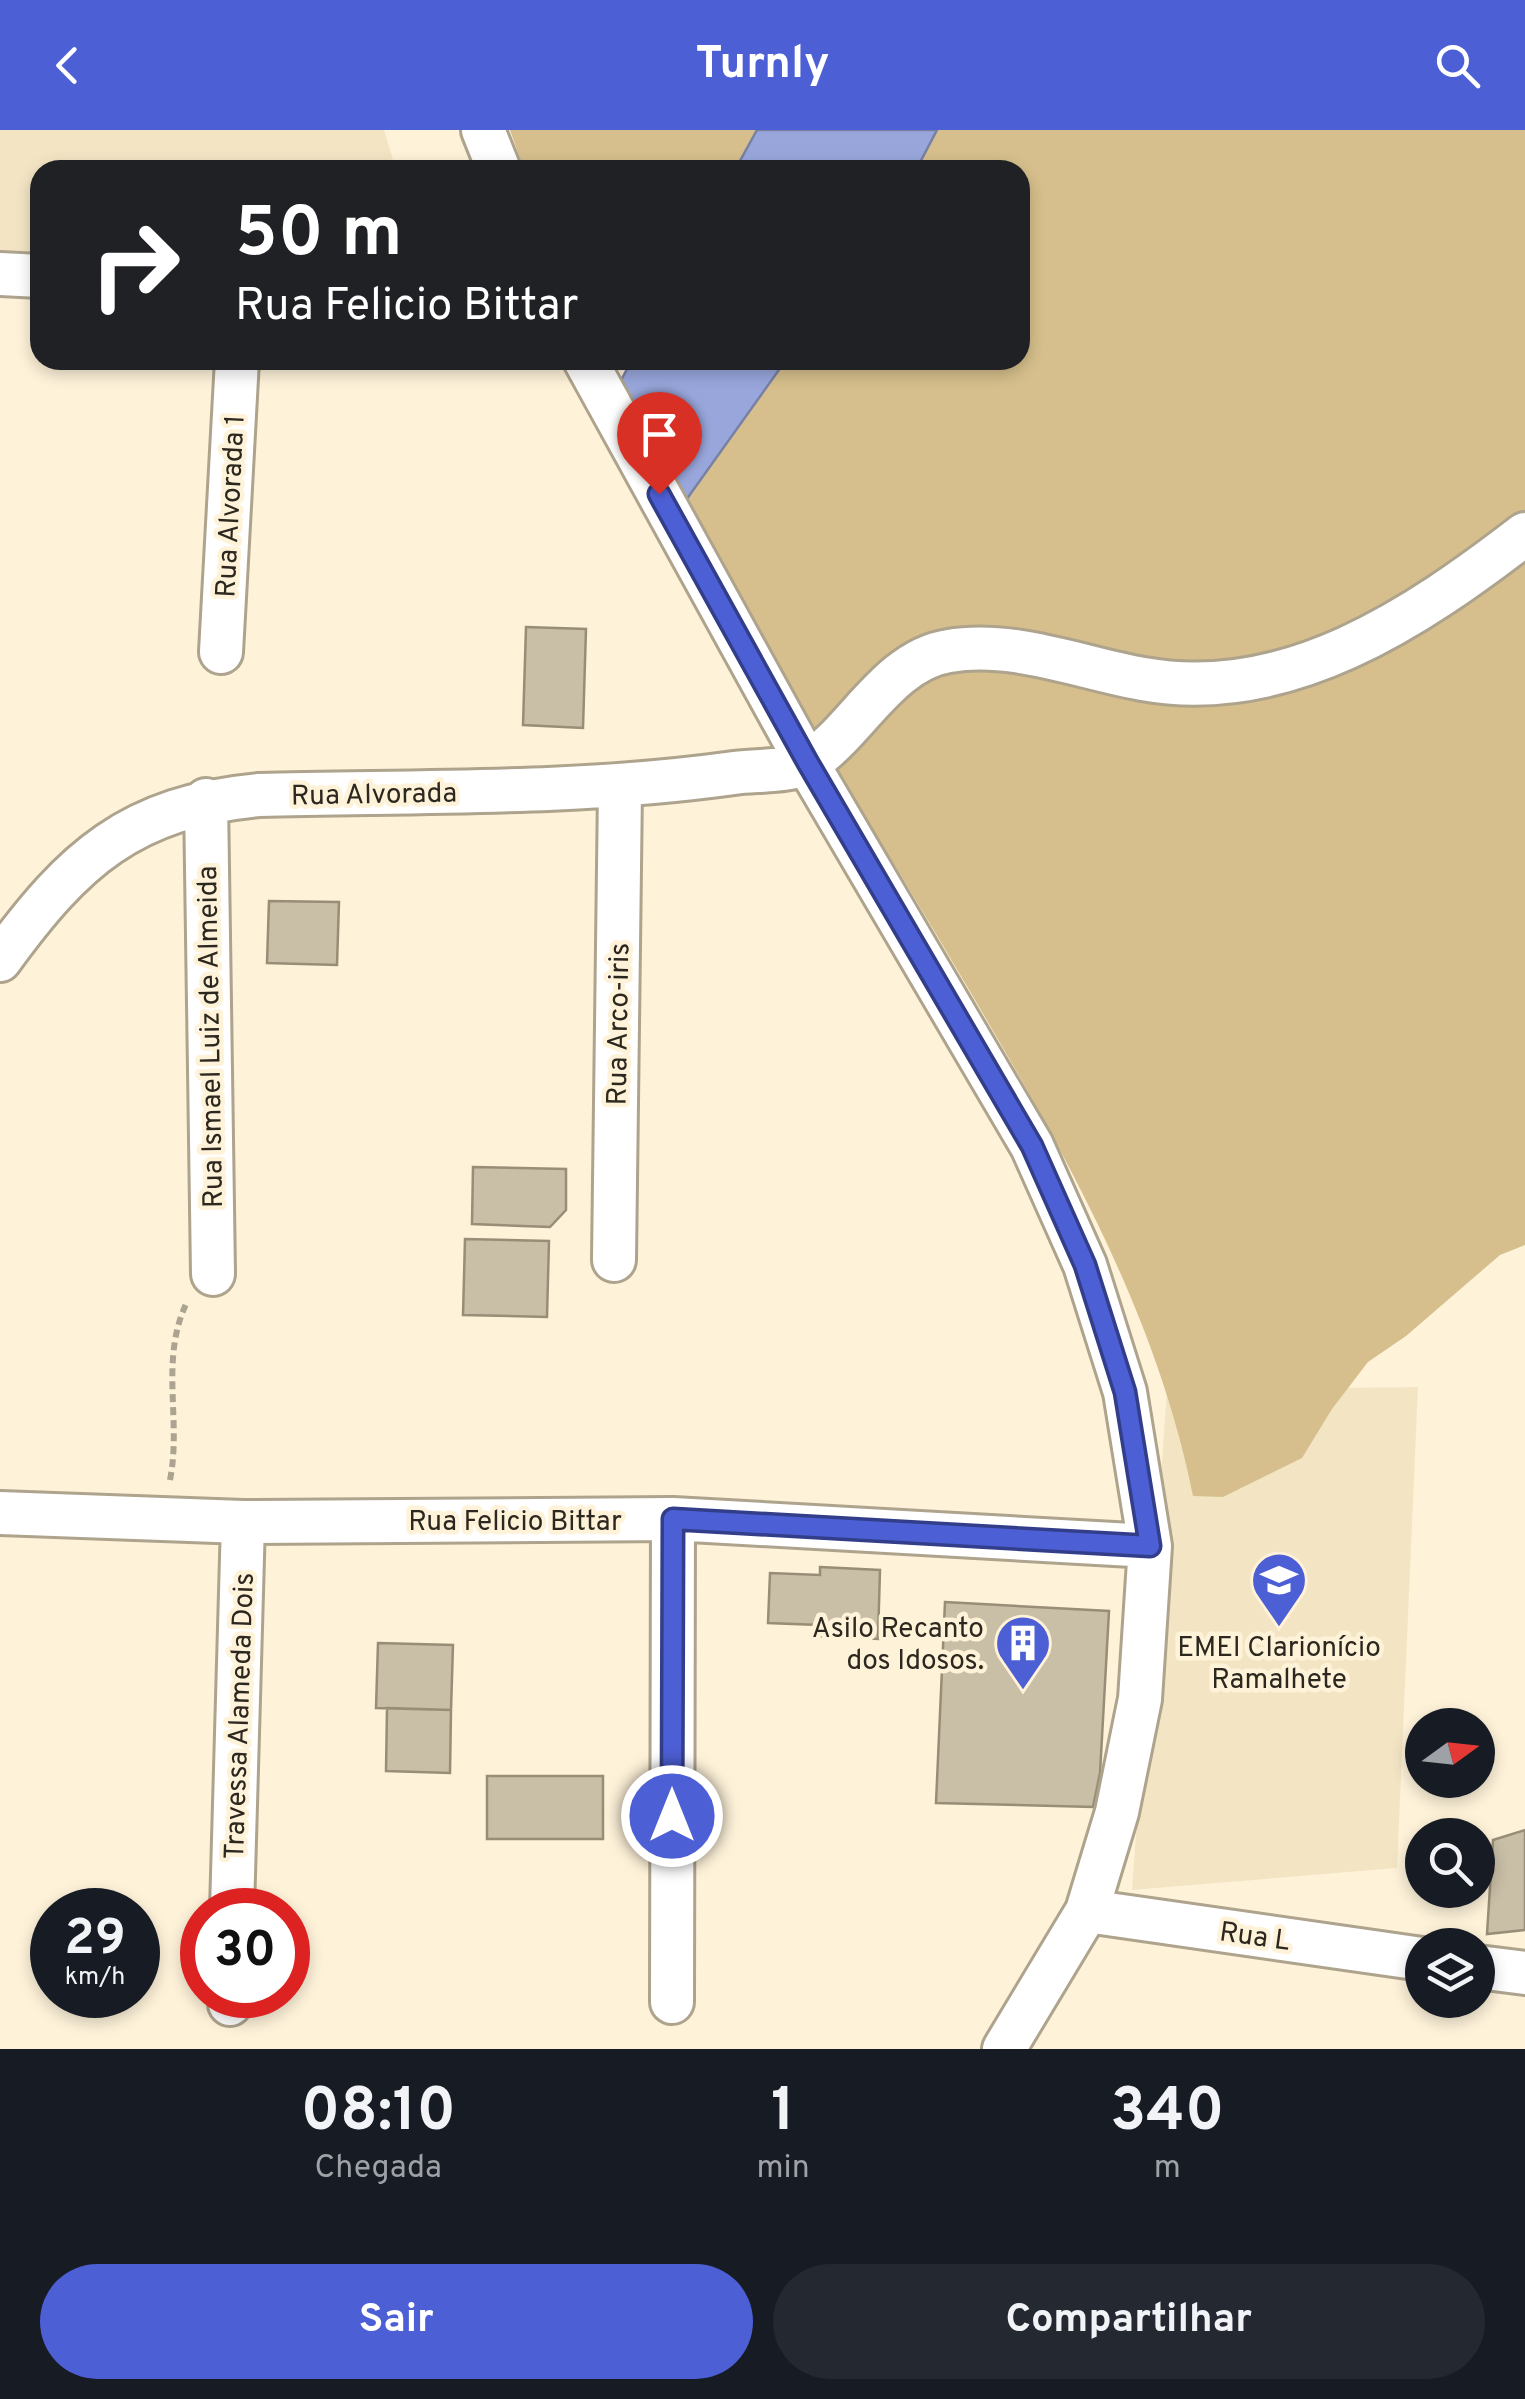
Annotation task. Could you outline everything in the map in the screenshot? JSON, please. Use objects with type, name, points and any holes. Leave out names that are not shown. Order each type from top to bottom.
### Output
[{"type":"street","points":[[483,130],[495,160]]},
{"type":"street","points":[[0,274],[30,276]]},
{"type":"street","name":"Rua Alvorada 1","points":[[221,652],[236,370]]},
{"type":"street","points":[[591,370],[808,763],[1032,1146],[1085,1265],[1125,1392],[1150,1546],[1140,1700],[1117,1812],[1087,1911],[1004,2049]]},
{"type":"street","points":[[808,763],[885,688],[920,662],[949,651],[1052,658],[1143,679],[1204,687],[1256,680],[1394,626],[1446,595],[1525,534]]},
{"type":"street","name":"Rua Alvorada","points":[[0,960],[60,883],[94,854],[136,826],[206,800],[276,794],[620,788],[808,763]]},
{"type":"street","name":"Rua Arco-iris","points":[[614,1260],[620,788]]},
{"type":"street","name":"Rua Ismael Luiz de Almeida","points":[[206,800],[212,1274]]},
{"type":"street","name":"Rua Felicio Bittar","points":[[0,1513],[243,1522],[673,1519],[1150,1546]]},
{"type":"street","points":[[672,2002],[673,1519]]},
{"type":"street","name":"Travessa Alameda Dois","points":[[233,1888],[243,1522]]},
{"type":"street","name":"Rua L","points":[[1087,1911],[1405,1957]]},
{"type":"street","points":[[1495,1970],[1525,1974]]},
{"type":"path","points":[[162,1521],[174,1465],[176,1426],[170,1372],[176,1325],[191,1292],[212,1274]]},
{"type":"shaded area","points":[[0,130],[384,130],[393,160],[30,160],[30,290],[0,289]]},
{"type":"shaded area","points":[[510,130],[757,130],[740,160],[520,160]]},
{"type":"shaded area","points":[[937,130],[1525,130],[1525,1245],[1500,1255],[1406,1336],[1368,1362],[1332,1409],[1302,1458],[1223,1497],[1193,1496],[1157,1365],[1075,1178],[684,503],[779,370],[1030,370],[1030,160],[921,160]]},
{"type":"shaded area","name":"EMEI Clarionício Ramalhete","points":[[1418,1387],[1397,1868],[1132,1890],[1167,1390]]},
{"type":"water","points":[[757,130],[937,130],[921,160],[740,160]]},
{"type":"water","points":[[627,370],[779,370],[684,503],[619,384]]},
{"type":"building","points":[[526,627],[586,629],[583,728],[523,725]]},
{"type":"building","points":[[269,901],[339,902],[337,965],[267,963]]},
{"type":"building","points":[[473,1167],[566,1169],[566,1210],[550,1227],[472,1224]]},
{"type":"building","points":[[465,1239],[549,1241],[547,1317],[463,1315]]},
{"type":"building","points":[[820,1567],[880,1570],[878,1639],[819,1636],[819,1625],[768,1623],[770,1573],[820,1575]]},
{"type":"building","name":"Asilo Recanto dos Idosos.","points":[[945,1602],[1109,1611],[1100,1773],[1093,1807],[936,1803]]},
{"type":"building","points":[[378,1643],[453,1645],[451,1710],[376,1708]]},
{"type":"building","points":[[387,1708],[451,1710],[450,1773],[386,1771]]},
{"type":"building","points":[[487,1776],[603,1776],[603,1839],[487,1839]]},
{"type":"building","points":[[1525,1830],[1525,1930],[1495,1933],[1495,1928],[1487,1928],[1489,1908],[1495,1908],[1495,1839]]},
{"type":"place","name":"EMEI Clarionício Ramalhete","points":[[1279,1629]]},
{"type":"place","name":"Asilo Recanto dos Idosos.","points":[[1023,1692]]},
{"type":"route","points":[[659,494],[808,763],[1032,1146],[1085,1265],[1125,1392],[1150,1546],[673,1519],[672,1816]]}]
